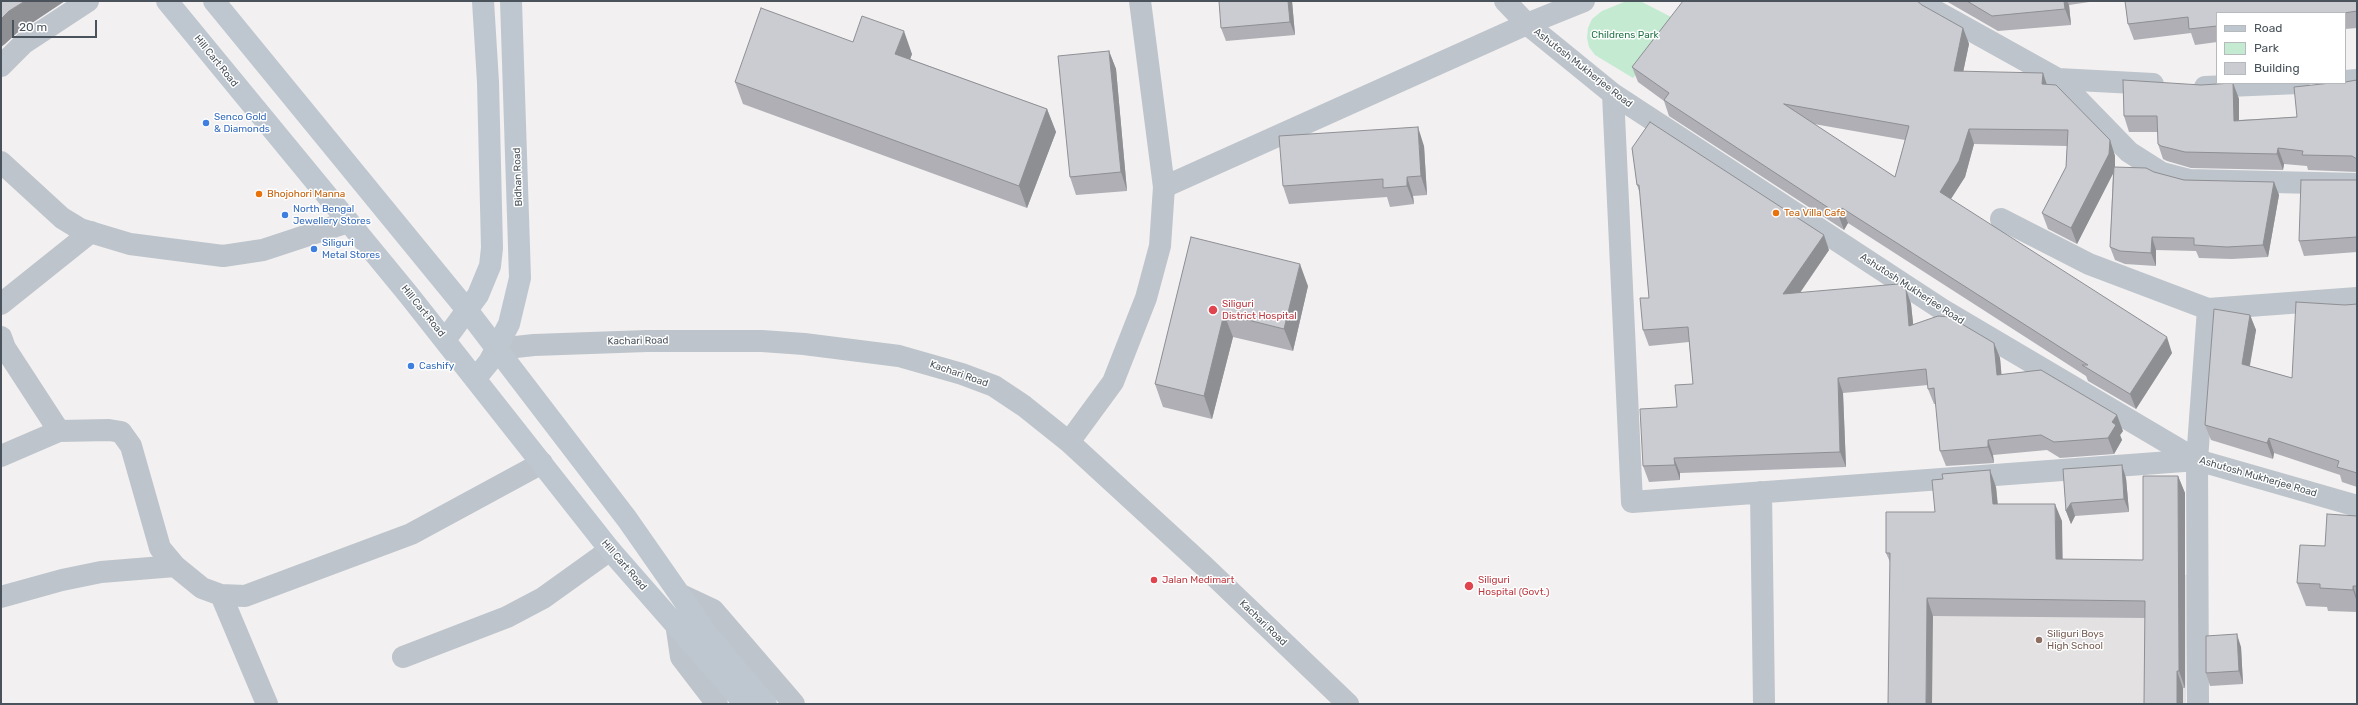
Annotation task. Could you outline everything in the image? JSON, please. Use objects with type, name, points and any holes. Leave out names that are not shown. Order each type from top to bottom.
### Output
[{"type":"main road","name":"Hill Cart Road","points":[[167,1],[445,340],[610,550],[676,623],[702,640]]},
{"type":"main road","points":[[214,1],[467,310],[627,519],[681,595],[702,640],[745,704]]},
{"type":"main road","points":[[445,340],[478,295],[490,266],[492,248],[488,82],[483,1]]},
{"type":"main road","name":"Bidhan Road","points":[[475,379],[497,349],[509,324],[516,303],[520,278],[520,228],[511,1]]},
{"type":"main road","points":[[491,230],[520,228]]},
{"type":"main road","points":[[702,640],[766,704]]},
{"type":"street","points":[[1,66],[24,43],[88,1]]},
{"type":"street","points":[[1069,442],[1113,382],[1146,298],[1160,246],[1164,187],[1140,1]]},
{"type":"street","name":"Ashutosh Mukherjee Road","points":[[1505,1],[1527,24],[1613,94],[1943,310],[2197,460],[2357,506]]},
{"type":"street","points":[[1164,187],[1527,24],[1584,1]]},
{"type":"street","points":[[1924,1],[1934,10],[2058,79],[2129,152],[2162,173],[2189,180],[2357,184]]},
{"type":"street","points":[[2058,79],[2207,88],[2281,84]]},
{"type":"street","points":[[2346,81],[2357,80]]},
{"type":"street","points":[[1613,94],[1632,502],[2197,460]]},
{"type":"street","points":[[1,162],[62,218],[80,228],[130,244],[222,256],[263,250],[348,222]]},
{"type":"street","points":[[2002,219],[2088,264],[2208,309],[2357,298]]},
{"type":"street","points":[[1,304],[91,232]]},
{"type":"street","points":[[2198,704],[2197,460],[2208,309]]},
{"type":"street","points":[[1,337],[6,348],[59,431]]},
{"type":"street","name":"Kachari Road","points":[[497,349],[534,345],[647,341],[762,342],[855,349],[927,363],[994,386],[1024,406],[1069,442],[1204,566],[1348,704]]},
{"type":"street","points":[[1,456],[59,431],[109,430],[121,432],[131,446],[160,548],[175,566],[202,588],[222,595],[245,596],[411,534],[542,463]]},
{"type":"street","points":[[1761,492],[1764,704]]},
{"type":"street","points":[[403,657],[507,617],[543,598],[610,550]]},
{"type":"street","points":[[1,597],[62,580],[102,572],[175,566]]},
{"type":"street","points":[[222,595],[267,704]]},
{"type":"street","points":[[681,595],[713,610],[794,704]]},
{"type":"street","points":[[676,623],[681,657],[717,704]]},
{"type":"shaded area","name":"Siliguri Boys High School","points":[[1892,572],[2188,575],[2186,704],[1891,704]]},
{"type":"green space","name":"Childrens Park","points":[[1640,1],[1677,20],[1633,78],[1595,55],[1589,47],[1587,38],[1588,28],[1592,19],[1602,11],[1624,2]]},
{"type":"building","points":[[1,1],[25,1],[9,11],[1,19]]},
{"type":"building","points":[[1219,1],[1288,1],[1290,22],[1221,28]]},
{"type":"building","points":[[1683,1],[1917,1],[1963,28],[1954,71],[2043,73],[2042,84],[2056,85],[2110,140],[2109,154],[2071,228],[2042,213],[2066,167],[2068,130],[1969,129],[1959,161],[1940,192],[2167,337],[2130,394],[2082,365],[2088,365],[1842,208],[1838,214],[1664,100],[1669,93],[1632,67]],"holes":[[[1784,104],[1909,126],[1895,177]]]},
{"type":"building","points":[[1967,1],[2064,1],[2065,9],[1992,16]]},
{"type":"building","points":[[2125,1],[2357,1],[2357,11],[2346,13],[2216,12],[2216,26],[2189,29],[2188,17],[2128,24]]},
{"type":"building","points":[[761,8],[853,42],[862,16],[904,31],[895,54],[1047,109],[1019,186],[735,82]]},
{"type":"building","points":[[1109,51],[1121,172],[1070,177],[1058,56]]},
{"type":"building","points":[[2123,80],[2201,85],[2233,84],[2234,121],[2297,117],[2294,87],[2322,84],[2346,84],[2346,82],[2357,80],[2357,159],[2352,156],[2302,155],[2303,151],[2278,148],[2277,154],[2185,152],[2158,144],[2157,116],[2124,116]]},
{"type":"building","points":[[1650,122],[1824,235],[1783,294],[1898,284],[1906,289],[1909,326],[1938,316],[1950,317],[1994,343],[1997,375],[2041,370],[2117,415],[2112,422],[2116,425],[2108,438],[2054,442],[2041,435],[1988,440],[1988,447],[1940,451],[1934,388],[1928,389],[1926,369],[1838,378],[1840,452],[1674,458],[1675,465],[1643,466],[1640,409],[1677,407],[1675,385],[1693,384],[1688,327],[1643,330],[1640,298],[1649,298],[1639,185],[1637,185],[1632,148]]},
{"type":"building","points":[[1418,127],[1421,176],[1407,177],[1407,186],[1383,188],[1383,179],[1283,186],[1279,136]]},
{"type":"building","points":[[2114,167],[2146,168],[2154,172],[2184,180],[2274,182],[2263,245],[2227,247],[2194,245],[2194,238],[2152,237],[2151,253],[2120,251],[2110,247]]},
{"type":"building","points":[[2301,180],[2357,180],[2357,237],[2299,241]]},
{"type":"building","points":[[1191,237],[1300,264],[1284,329],[1224,314],[1204,396],[1155,384]]},
{"type":"building","points":[[2296,302],[2345,305],[2357,304],[2357,473],[2337,467],[2339,461],[2269,438],[2267,443],[2205,425],[2214,309],[2250,315],[2242,364],[2292,378]]},
{"type":"building","points":[[2122,465],[2124,499],[2071,503],[2066,511],[2063,469]]},
{"type":"building","points":[[1990,470],[1993,504],[2055,504],[2056,559],[2143,560],[2143,476],[2178,476],[2179,671],[2177,671],[2177,704],[2144,704],[2145,601],[1927,598],[1926,704],[1888,704],[1890,553],[1886,553],[1886,512],[1935,512],[1932,480],[1943,479],[1942,474]]},
{"type":"building","points":[[2327,514],[2357,516],[2357,586],[2353,586],[2353,590],[2320,588],[2320,584],[2297,583],[2300,545],[2325,546]]},
{"type":"building","points":[[2237,634],[2239,671],[2206,673],[2206,636]]},
{"type":"place","name":"Senco Gold & Diamonds","points":[[206,123]]},
{"type":"place","name":"Bhojohori Manna","points":[[259,194]]},
{"type":"place","name":"Tea Villa Cafe","points":[[1776,213]]},
{"type":"place","name":"North Bengal Jewellery Stores","points":[[285,215]]},
{"type":"place","name":"Siliguri Metal Stores","points":[[314,249]]},
{"type":"place","name":"Siliguri District Hospital","points":[[1213,310]]},
{"type":"place","name":"Cashify","points":[[411,366]]},
{"type":"place","name":"Jalan Medimart","points":[[1154,580]]},
{"type":"place","name":"Siliguri Hospital (Govt.)","points":[[1469,586]]},
{"type":"place","name":"Siliguri Boys High School","points":[[2039,640]]}]
